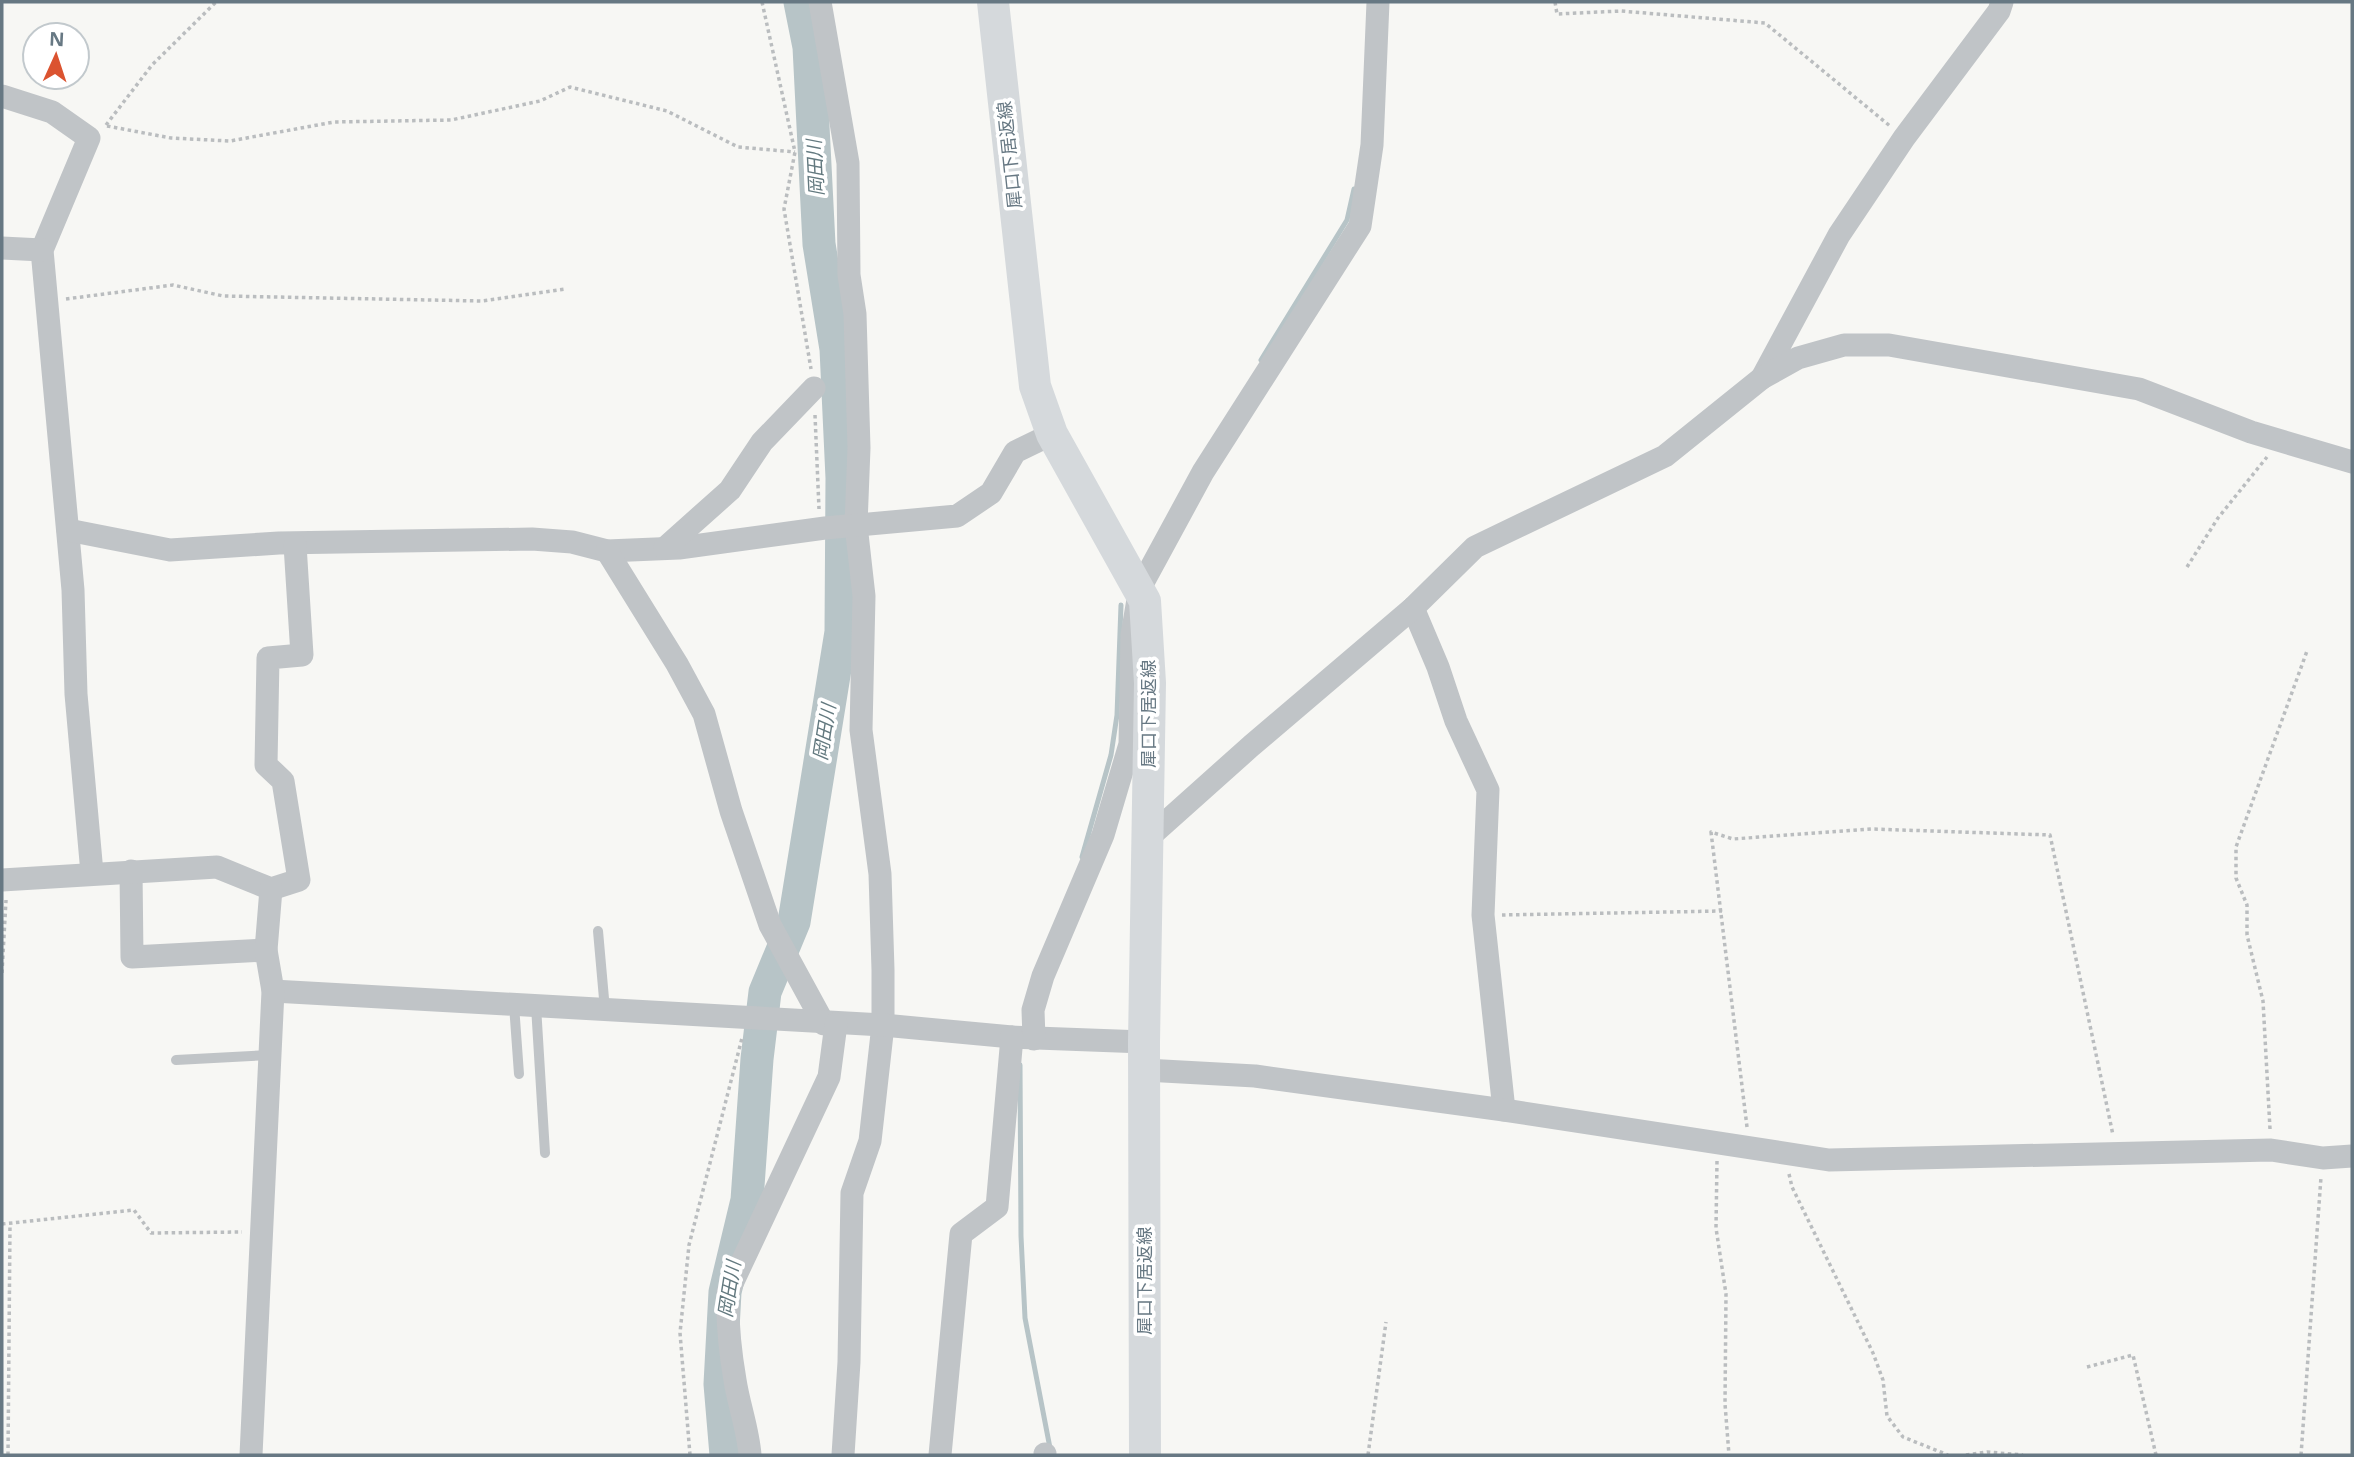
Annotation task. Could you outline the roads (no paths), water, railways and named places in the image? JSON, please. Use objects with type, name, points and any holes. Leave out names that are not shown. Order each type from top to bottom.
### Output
[{"type":"main road","name":"犀口下居返線","points":[[993,2],[1035,386],[1052,434],[1145,601],[1150,683],[1144,1056],[1145,1455]]},
{"type":"street","points":[[820,2],[848,163],[849,275],[855,314],[859,448],[856,525],[864,596],[862,730],[880,874],[883,1025],[870,1141],[852,1193],[849,1362],[843,1455]]},
{"type":"street","points":[[940,1455],[961,1234],[997,1207],[1023,1038],[1043,976],[1103,835],[1130,744],[1132,635],[1140,588],[1203,472],[1360,226],[1371,145],[1378,2]]},
{"type":"street","points":[[1762,378],[1839,235],[1904,138],[1999,11],[2002,2]]},
{"type":"street","points":[[2,96],[52,112],[97,132],[42,250],[74,590],[76,694],[92,873]]},
{"type":"street","points":[[2,248],[42,250]]},
{"type":"street","points":[[1147,839],[1413,608],[1475,547],[1665,456],[1762,378],[1798,358],[1843,345],[1889,345],[2139,389],[2279,442],[2352,462]]},
{"type":"street","points":[[665,548],[730,490],[762,442],[814,388]]},
{"type":"street","points":[[68,530],[170,550],[532,539],[572,542],[607,551],[665,548],[823,528],[957,516],[990,493],[1015,452],[1052,434]]},
{"type":"street","points":[[4,880],[217,867],[271,889],[299,880],[283,781],[266,765],[268,658],[302,655],[295,545]]},
{"type":"street","points":[[607,551],[677,664],[704,714],[731,811],[770,925],[794,972],[830,1024],[829,1077],[728,1292],[727,1318],[735,1381],[748,1427],[750,1455]]},
{"type":"street","points":[[1413,608],[1438,667],[1456,721],[1488,790],[1483,915],[1504,1110]]},
{"type":"street","points":[[131,871],[132,957],[266,950]]},
{"type":"street","points":[[251,1455],[273,990],[266,950],[271,889]]},
{"type":"street","points":[[273,990],[783,1022],[883,1025],[1023,1038],[1255,1076],[1504,1110],[1750,1150],[1829,1160],[2271,1150],[2323,1158],[2352,1156]]},
{"type":"lane","points":[[598,931],[604,1010]]},
{"type":"lane","points":[[519,1074],[525,1005]]},
{"type":"lane","points":[[525,1005],[545,1153]]},
{"type":"lane","points":[[176,1060],[270,1055]]},
{"type":"waterway","name":"岡田川","points":[[726,1455],[720,1384],[725,1292],[747,1200],[757,1059],[765,992],[794,922],[841,632],[842,478],[836,349],[819,244],[809,47],[800,2]]},
{"type":"waterway","points":[[1261,360],[1347,220],[1354,189]]},
{"type":"waterway","points":[[1082,857],[1111,755],[1117,715],[1121,605]]},
{"type":"waterway","points":[[1020,1065],[1021,1236],[1025,1318],[1050,1448]]}]
